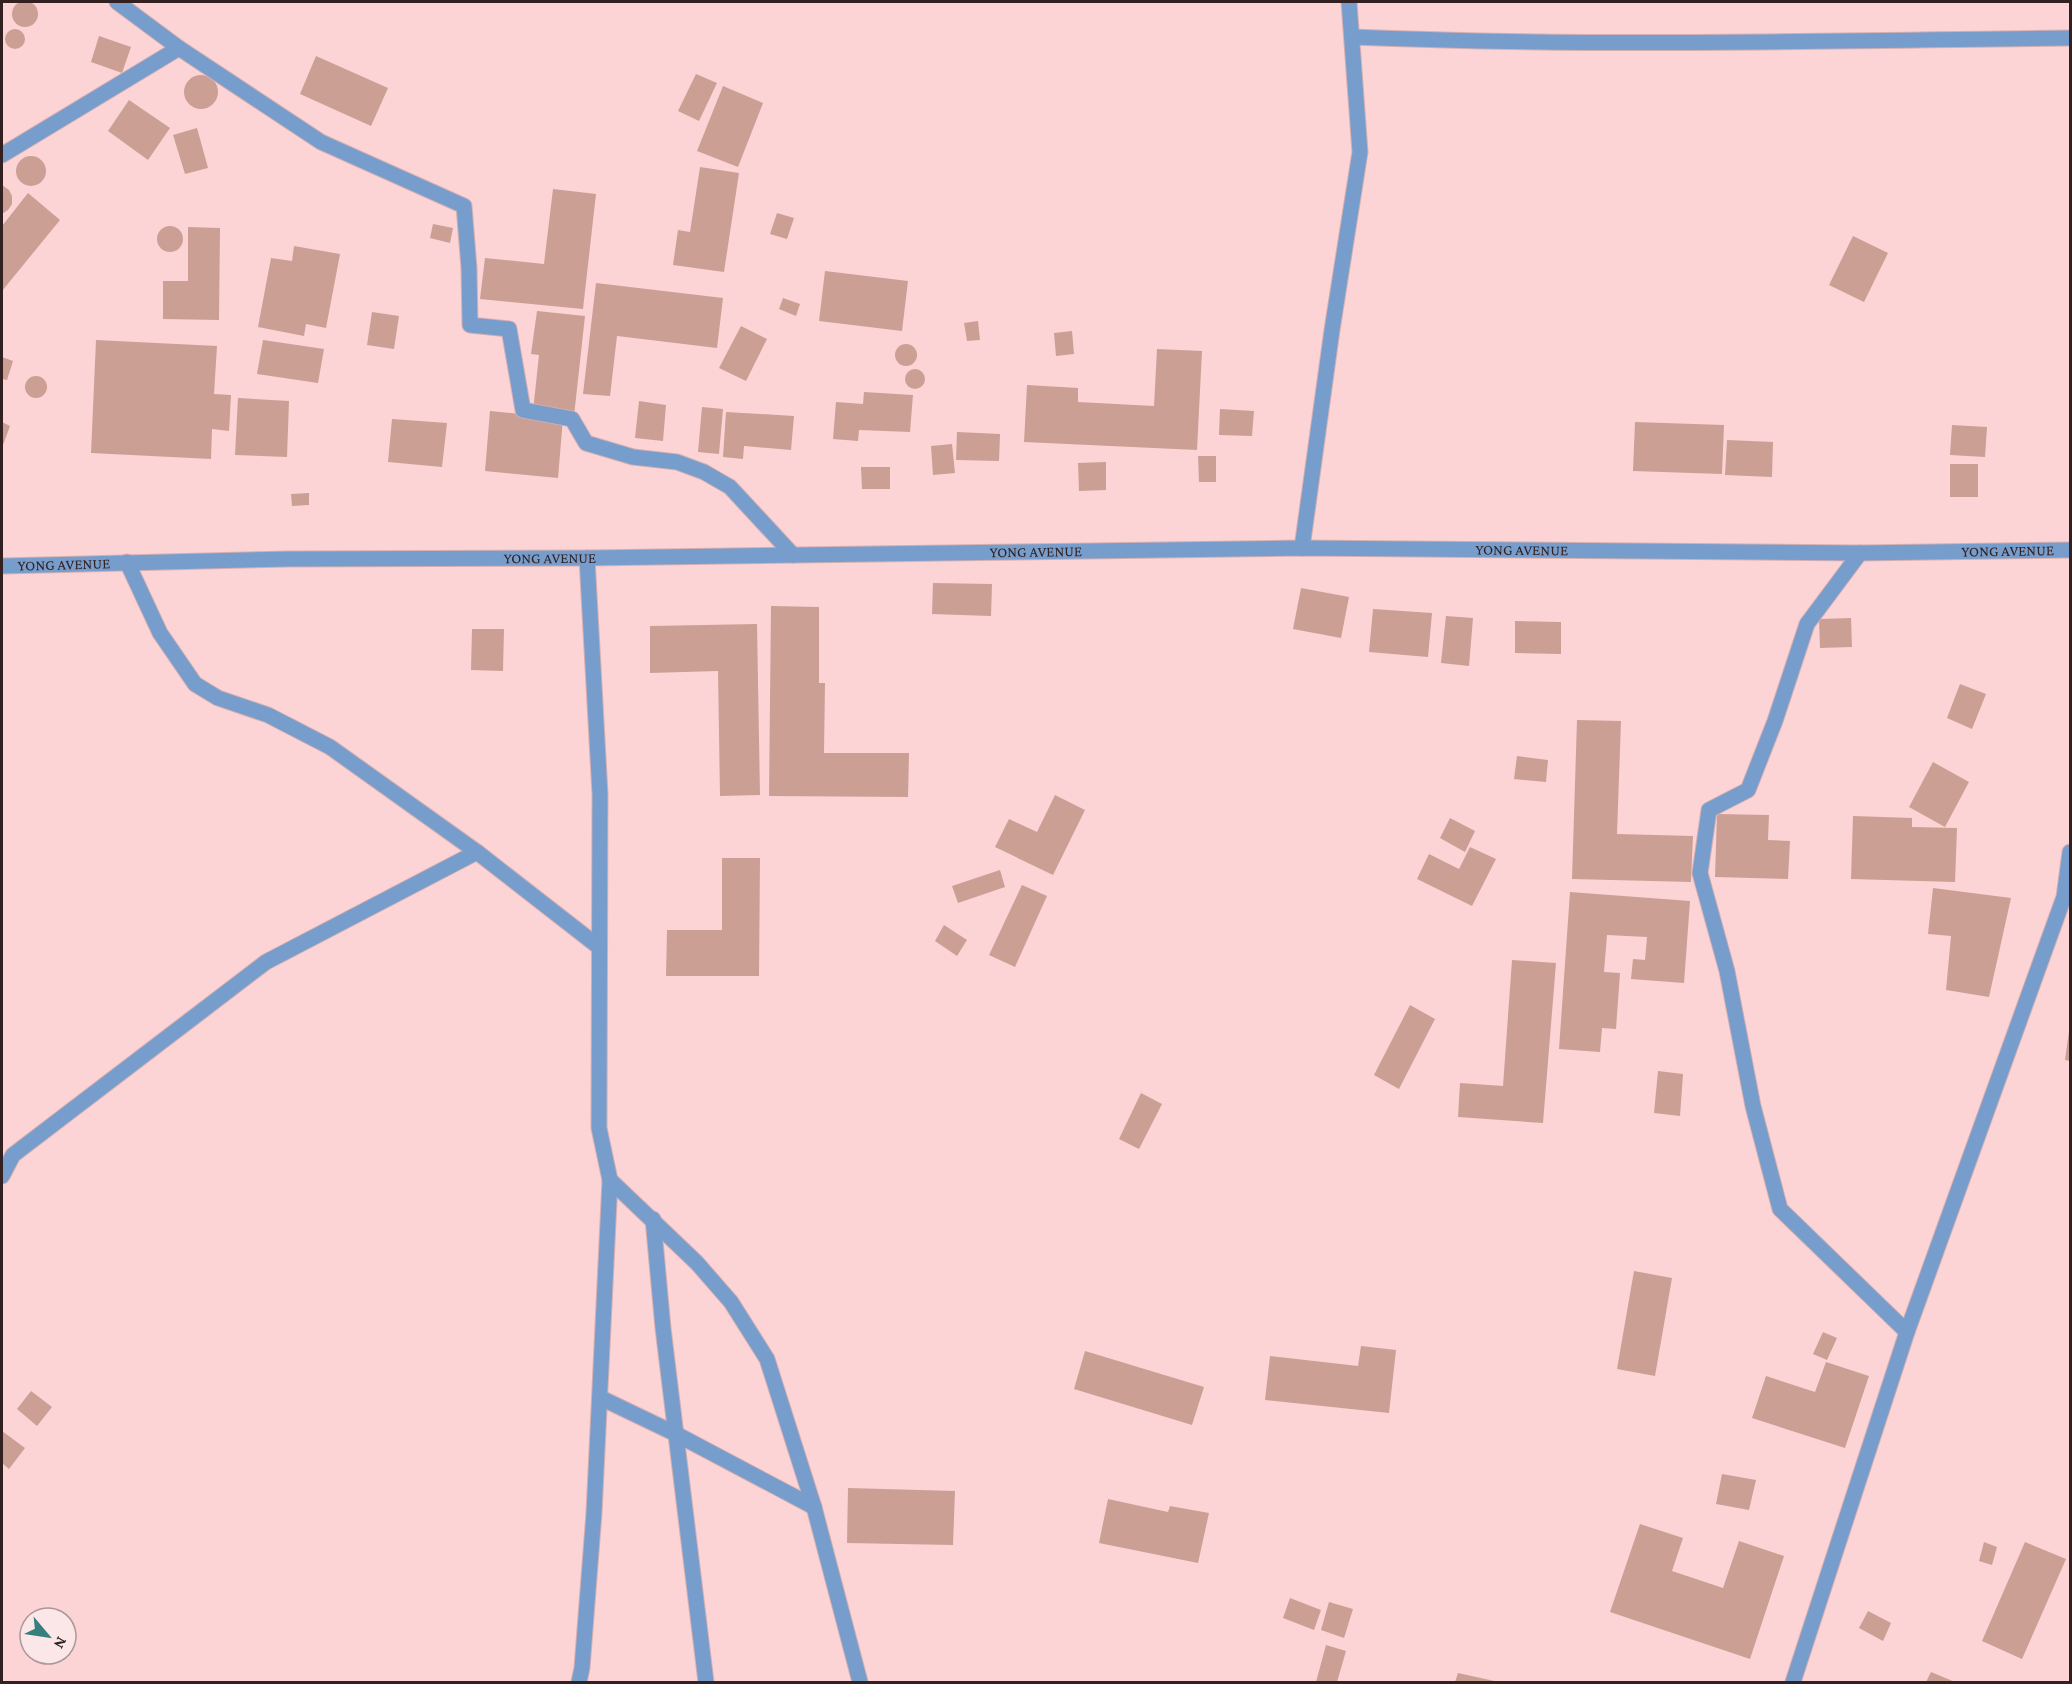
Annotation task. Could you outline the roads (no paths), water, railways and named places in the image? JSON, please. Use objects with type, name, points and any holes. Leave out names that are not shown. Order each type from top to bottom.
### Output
[{"type":"street","points":[[117,2],[179,48],[321,142],[464,206],[469,268],[470,325],[509,329],[523,410],[572,419],[586,443],[633,457],[676,462],[704,472],[730,487],[793,555]]},
{"type":"street","points":[[1302,548],[1332,330],[1360,152],[1348,2]]},
{"type":"street","points":[[1352,37],[1669,43],[2070,38]]},
{"type":"street","points":[[2,155],[179,48]]},
{"type":"street","name":"YONG AVENUE","points":[[2,566],[301,559],[587,558],[1302,548],[1860,553],[2070,550]]},
{"type":"street","points":[[1860,553],[1807,624],[1775,721],[1748,790],[1709,810],[1700,873],[1727,971],[1753,1106],[1780,1209],[1907,1332]]},
{"type":"street","points":[[583,1678],[601,1398],[610,1180],[599,1128],[600,794],[587,558]]},
{"type":"street","points":[[127,562],[160,633],[195,684],[218,698],[268,715],[330,747],[477,852],[599,947]]},
{"type":"street","points":[[2,1176],[13,1155],[266,962],[477,852]]},
{"type":"street","points":[[1793,1683],[1907,1332],[2064,897],[2070,852]]},
{"type":"street","points":[[610,1180],[697,1263],[731,1302],[767,1359],[814,1507],[861,1683]]},
{"type":"street","points":[[653,1219],[663,1328],[706,1683]]},
{"type":"street","points":[[601,1398],[676,1434],[814,1507]]}]
